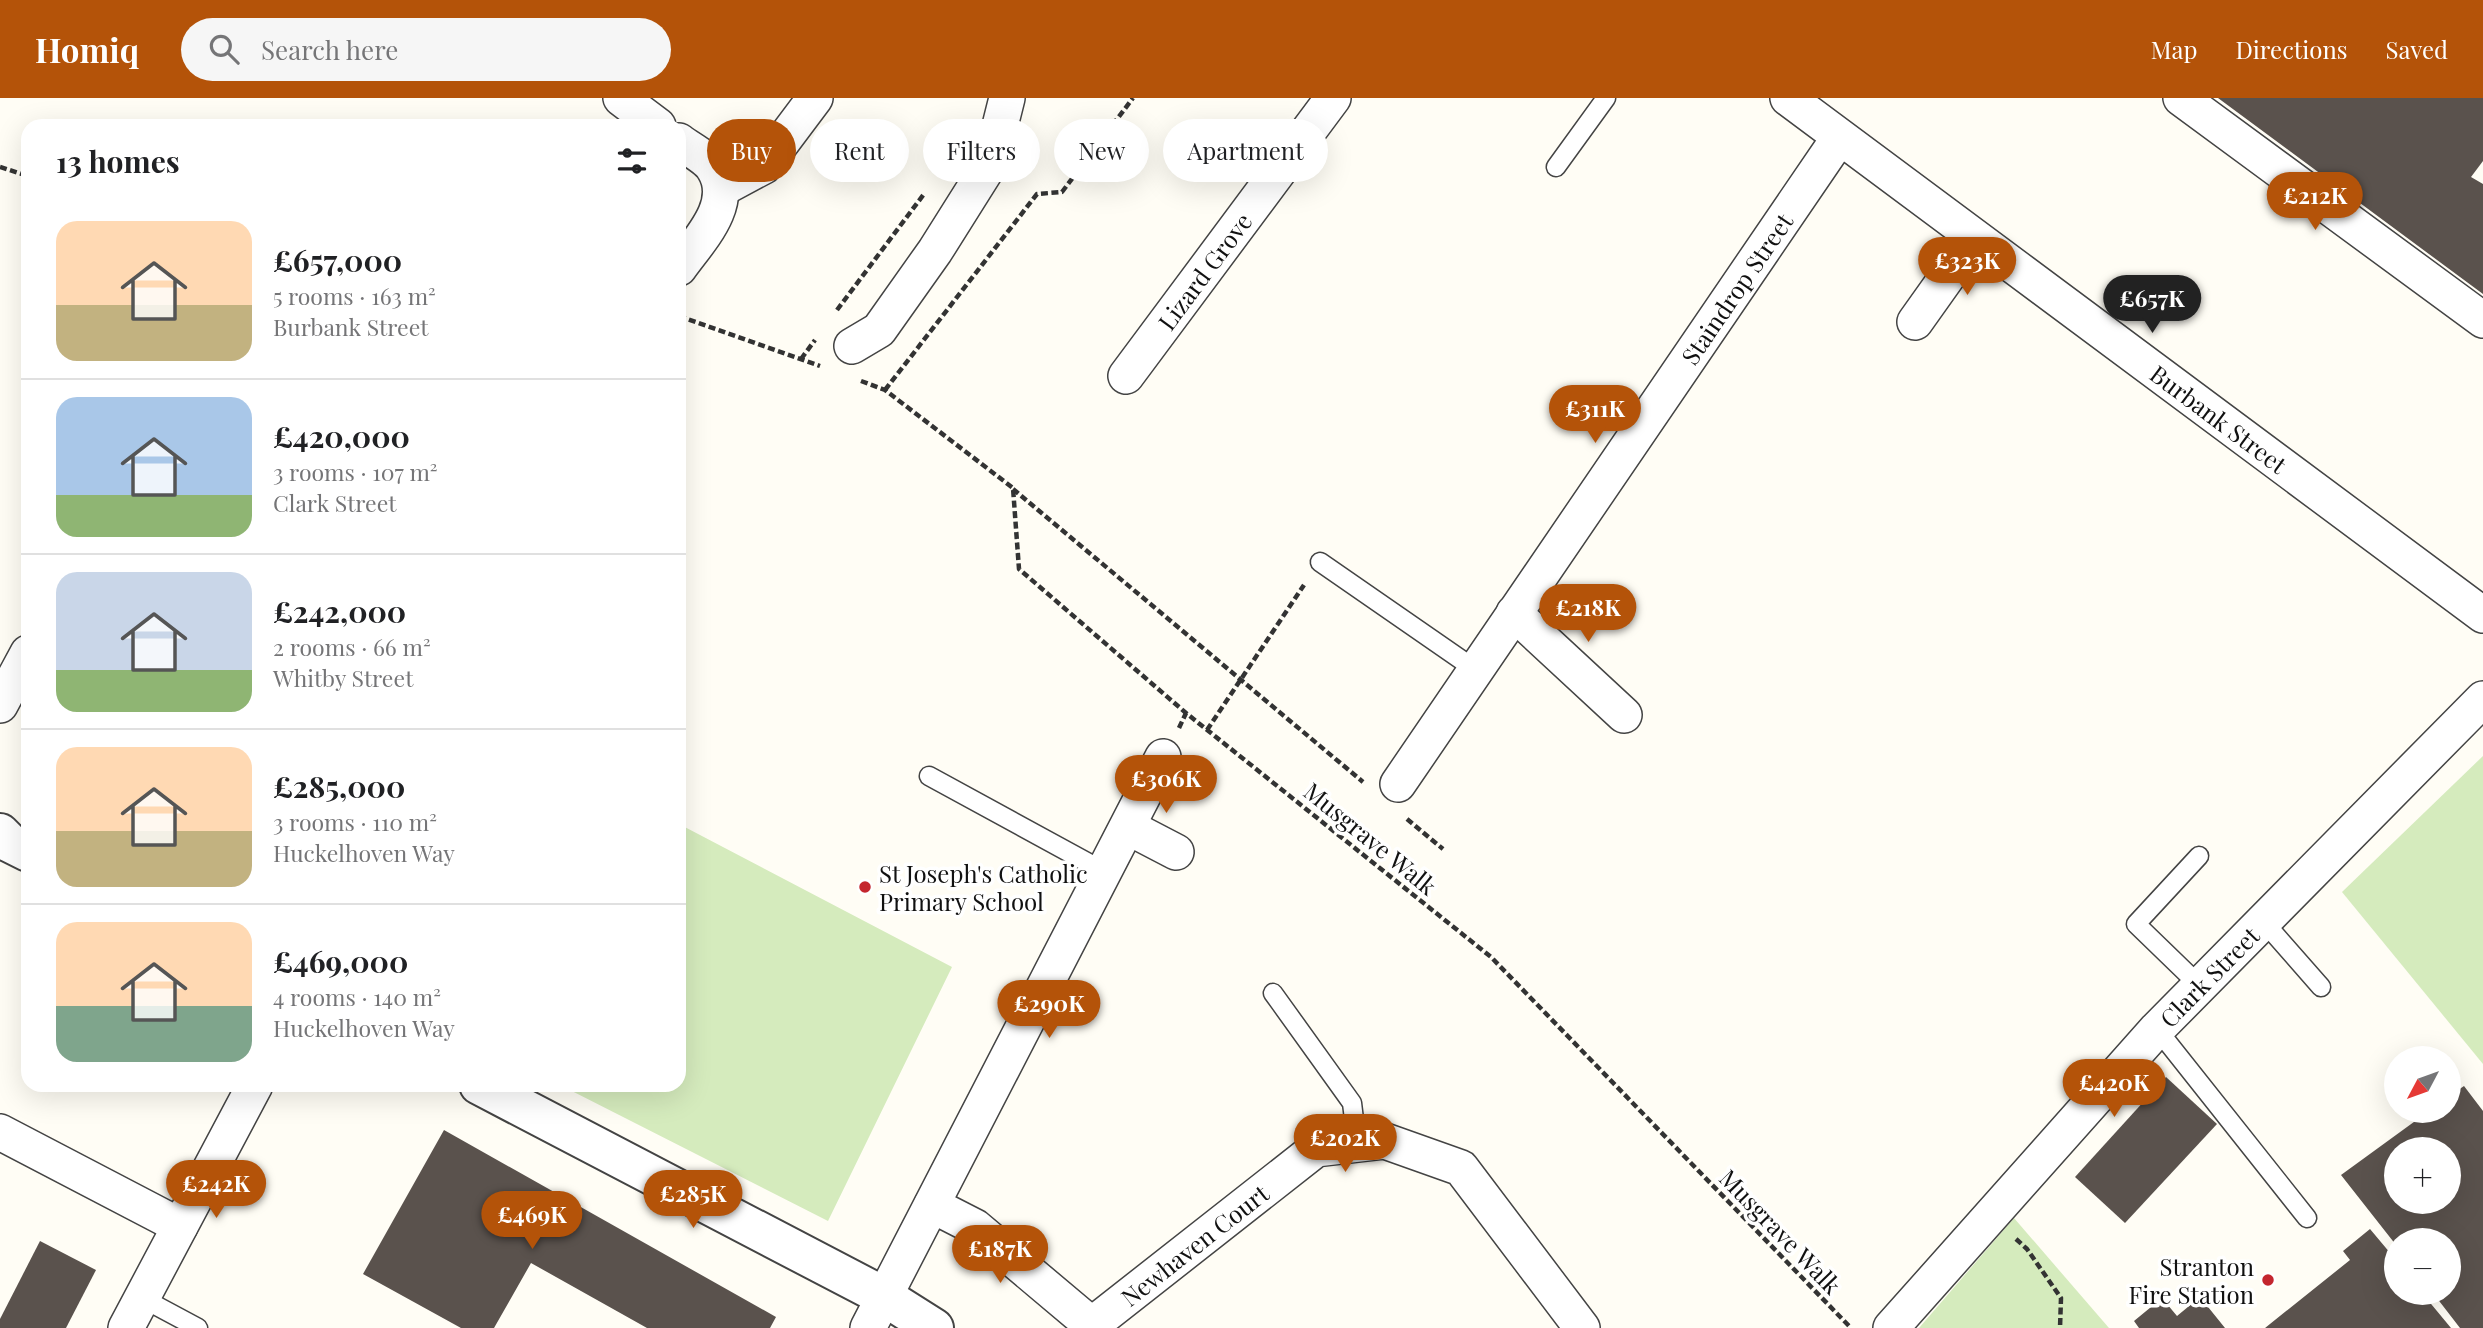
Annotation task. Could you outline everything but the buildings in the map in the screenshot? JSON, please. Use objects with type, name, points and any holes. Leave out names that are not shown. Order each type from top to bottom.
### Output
[{"type":"street","points":[[621,98],[649,119]]},
{"type":"street","points":[[722,189],[764,166],[815,98]]},
{"type":"street","points":[[852,346],[879,330],[949,229],[991,162],[1007,98]]},
{"type":"street","name":"Lizard Grove","points":[[1126,376],[1333,98]]},
{"type":"street","name":"Burbank Street","points":[[1788,98],[1974,239],[2483,615]]},
{"type":"street","points":[[2180,98],[2483,320]]},
{"type":"street","name":"Staindrop Street","points":[[1382,785],[1476,670],[1839,138]]},
{"type":"street","points":[[686,146],[714,167],[722,189],[718,211],[686,258]]},
{"type":"street","points":[[1915,323],[1974,239]]},
{"type":"street","points":[[1514,613],[1624,715]]},
{"type":"street","points":[[0,705],[21,666]]},
{"type":"street","name":"Clark Street","points":[[1891,1328],[2157,1029],[2483,699]]},
{"type":"street","points":[[876,1312],[1163,757]]},
{"type":"street","points":[[1128,827],[1176,852]]},
{"type":"street","points":[[0,833],[10,843],[21,848]]},
{"type":"street","points":[[134,1313],[251,1092]]},
{"type":"street","points":[[491,1092],[876,1312],[934,1328]]},
{"type":"street","points":[[0,1132],[180,1226]]},
{"type":"street","name":"Newhaven Court","points":[[1093,1326],[1316,1149],[1385,1141],[1461,1168],[1582,1328]]},
{"type":"street","points":[[932,1205],[975,1227],[1093,1326]]},
{"type":"lane","points":[[1556,167],[1606,98]]},
{"type":"lane","points":[[1320,562],[1476,670]]},
{"type":"lane","points":[[929,776],[1105,872]]},
{"type":"lane","points":[[2199,856],[2136,924],[2200,986]]},
{"type":"lane","points":[[2264,922],[2321,987]]},
{"type":"lane","points":[[1273,993],[1352,1102],[1357,1144]]},
{"type":"lane","points":[[2157,1029],[2307,1218]]},
{"type":"lane","points":[[134,1313],[198,1328]]},
{"type":"path","points":[[1133,98],[1062,192],[1037,194],[885,390],[1013,488],[1241,678],[1382,785]]},
{"type":"path","points":[[0,167],[21,174]]},
{"type":"path","points":[[834,314],[925,193]]},
{"type":"path","points":[[686,320],[801,359],[817,337]]},
{"type":"path","name":"Musgrave Walk","points":[[1013,488],[1019,569],[1207,730],[1491,957],[1851,1328]]},
{"type":"path","points":[[1207,730],[1320,562]]},
{"type":"path","points":[[1406,818],[1443,849]]},
{"type":"path","points":[[2009,1232],[2027,1249],[2061,1298],[2060,1328]]},
{"type":"green space","points":[[2483,756],[2483,1064],[2342,892]]},
{"type":"green space","points":[[686,828],[952,967],[828,1221],[574,1092],[686,1092]]},
{"type":"green space","points":[[2014,1218],[2109,1328],[1919,1328]]},
{"type":"place","name":"St Joseph's Catholic Primary School","points":[[865,887]]},
{"type":"place","name":"Stranton Fire Station","points":[[2268,1280]]}]
